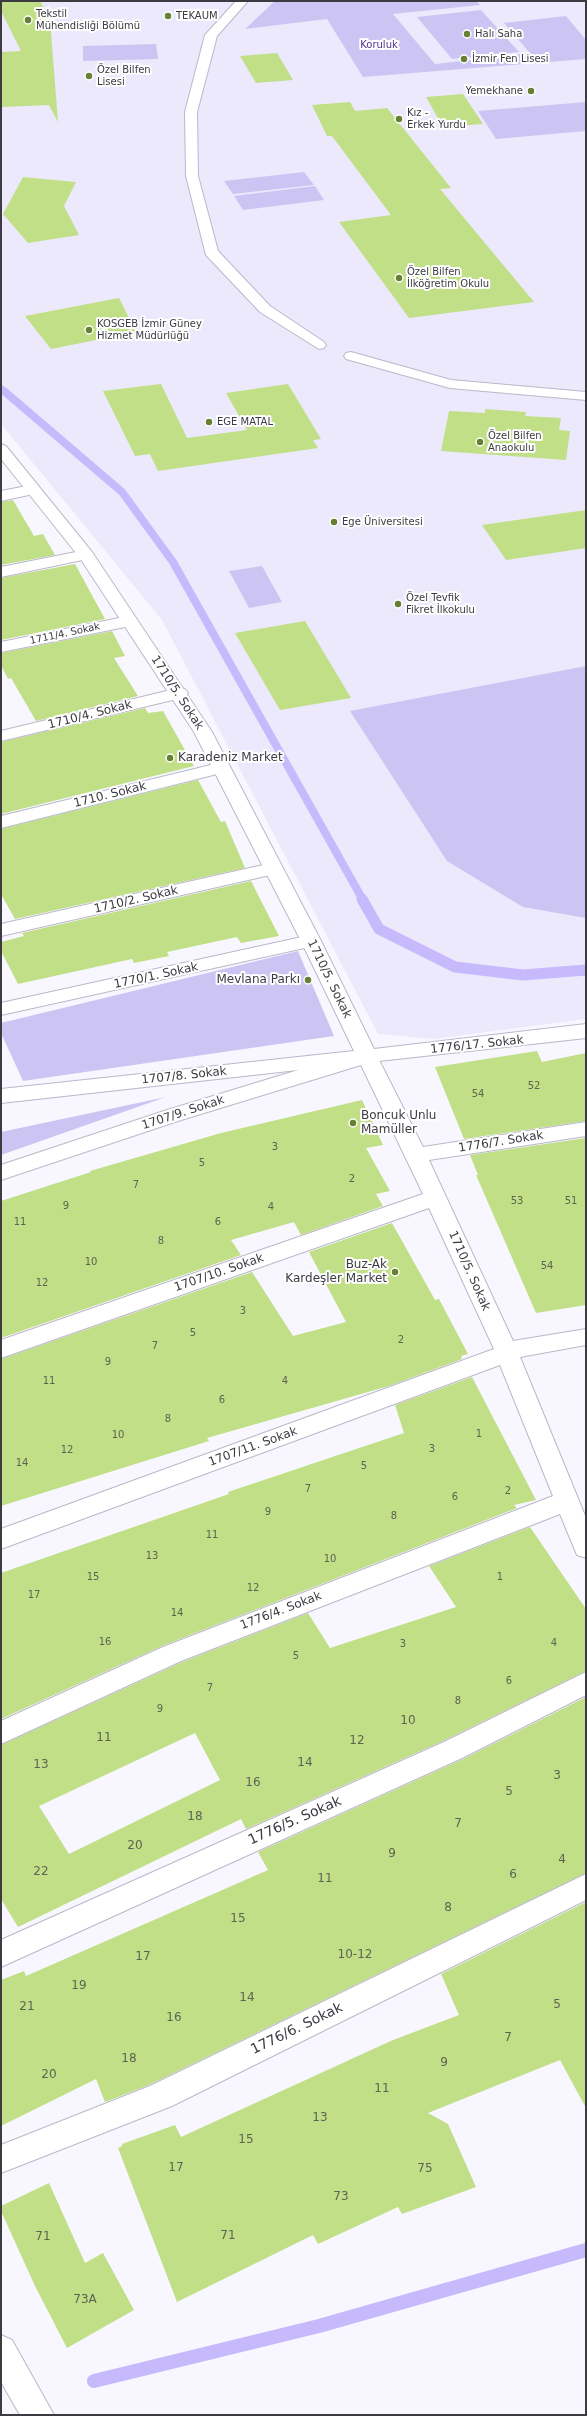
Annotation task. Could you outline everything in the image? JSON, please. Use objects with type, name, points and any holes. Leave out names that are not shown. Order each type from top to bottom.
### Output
[{"type":"street","points":[[242,1],[211,34],[191,112],[192,176],[211,252],[265,309],[319,345]]},
{"type":"street","points":[[351,356],[450,384],[586,396]]},
{"type":"street","name":"1710/5. Sokak","points":[[1,449],[32,490],[86,556],[179,693],[203,732],[219,768],[311,941],[416,1155],[505,1352],[584,1541]]},
{"type":"street","points":[[1,496],[32,490]]},
{"type":"street","points":[[1,572],[86,556]]},
{"type":"street","name":"1711/4. Sokak","points":[[1,647],[129,621]]},
{"type":"street","name":"1710/4. Sokak","points":[[1,736],[179,693]]},
{"type":"street","name":"1710. Sokak","points":[[1,822],[219,768]]},
{"type":"street","name":"1710/2. Sokak","points":[[1,930],[272,870]]},
{"type":"street","name":"1770/1. Sokak","points":[[1,1009],[311,941]]},
{"type":"street","name":"1776/17. Sokak","points":[[367,1056],[586,1031]]},
{"type":"street","name":"1707/8. Sokak","points":[[1,1096],[367,1056]]},
{"type":"street","name":"1707/9. Sokak","points":[[1,1174],[171,1116],[367,1056]]},
{"type":"street","name":"1776/7. Sokak","points":[[416,1155],[586,1129]]},
{"type":"street","name":"1707/10. Sokak","points":[[1,1349],[436,1198]]},
{"type":"street","name":"1707/11. Sokak","points":[[1,1539],[505,1352],[586,1337]]},
{"type":"street","name":"1776/4. Sokak","points":[[1,1733],[172,1654],[566,1501]]},
{"type":"street","name":"1776/5. Sokak","points":[[1,1954],[453,1750],[586,1682]]},
{"type":"street","name":"1776/6. Sokak","points":[[1,2158],[161,2096],[586,1886]]},
{"type":"street","points":[[6,2368],[38,2415]]},
{"type":"shaded area","name":"Ege Üniversitesi","points":[[1,1],[586,1],[586,1019],[434,1039],[378,1034],[162,620],[1,424]]},
{"type":"green space","name":"Koruluk","points":[[275,1],[476,1],[480,5],[393,14],[435,64],[530,53],[504,23],[566,16],[586,40],[586,59],[363,77],[327,19],[245,29]]},
{"type":"green space","name":"Halı Saha","points":[[481,10],[519,52],[452,59],[417,17]]},
{"type":"green space","points":[[156,44],[158,59],[83,61],[83,46]]},
{"type":"green space","points":[[586,102],[586,131],[496,139],[478,111]]},
{"type":"green space","points":[[304,172],[314,185],[233,194],[224,181]]},
{"type":"green space","points":[[315,186],[324,200],[243,210],[234,196]]},
{"type":"green space","points":[[262,566],[282,602],[249,608],[229,571]]},
{"type":"green space","points":[[586,666],[586,918],[523,907],[447,861],[350,711]]},
{"type":"green space","points":[[298,951],[334,1036],[23,1081],[1,1033],[1,1023]]},
{"type":"green space","points":[[166,1097],[1,1155],[1,1132]]},
{"type":"building","points":[[1,1],[40,1],[50,20],[58,122],[49,105],[1,107],[1,52],[21,51],[1,11]]},
{"type":"building","points":[[277,53],[293,80],[256,83],[240,56]]},
{"type":"building","points":[[463,94],[483,124],[443,127],[426,97]]},
{"type":"building","points":[[350,102],[355,111],[387,108],[451,188],[440,189],[534,302],[409,318],[339,222],[391,215],[332,136],[327,136],[312,105]]},
{"type":"building","points":[[23,177],[76,182],[64,206],[79,235],[28,243],[3,214]]},
{"type":"building","points":[[119,298],[136,332],[51,349],[25,316]]},
{"type":"building","points":[[161,384],[187,438],[247,430],[226,393],[288,384],[321,439],[313,440],[318,448],[158,471],[150,454],[135,456],[103,391]]},
{"type":"building","points":[[485,409],[526,412],[525,416],[561,418],[559,430],[570,431],[566,460],[441,451],[449,411],[485,413]]},
{"type":"building","points":[[13,500],[34,536],[43,534],[55,555],[1,565],[1,502]]},
{"type":"building","points":[[586,510],[586,548],[506,560],[482,525]]},
{"type":"building","points":[[75,564],[105,619],[1,640],[1,578]]},
{"type":"building","points":[[305,621],[351,698],[280,710],[235,633]]},
{"type":"building","points":[[112,631],[125,656],[114,658],[138,696],[36,721],[11,678],[8,679],[1,665],[1,653]]},
{"type":"building","points":[[145,708],[148,713],[163,711],[194,766],[1,814],[1,742]]},
{"type":"building","points":[[198,780],[221,822],[225,821],[245,868],[15,919],[1,894],[1,829]]},
{"type":"building","points":[[251,881],[279,936],[241,943],[237,937],[167,952],[169,956],[134,963],[132,959],[18,984],[1,951],[1,942],[24,936],[22,933]]},
{"type":"building","points":[[537,1051],[542,1062],[586,1053],[586,1121],[464,1139],[435,1067]]},
{"type":"building","points":[[362,1100],[383,1145],[366,1148],[390,1191],[376,1194],[383,1206],[301,1235],[294,1222],[231,1240],[241,1255],[1,1338],[1,1201],[91,1172],[90,1171],[221,1133]]},
{"type":"building","points":[[586,1138],[586,1305],[536,1313],[476,1175],[478,1175],[470,1155]]},
{"type":"building","points":[[392,1223],[435,1300],[439,1299],[468,1354],[461,1356],[462,1359],[389,1386],[207,1438],[209,1441],[1,1506],[1,1359],[252,1272],[293,1336],[346,1322],[309,1252]]},
{"type":"building","points":[[472,1377],[536,1500],[514,1505],[517,1508],[162,1646],[1,1719],[1,1573],[229,1494],[228,1492],[404,1433],[395,1405]]},
{"type":"building","points":[[530,1527],[586,1609],[586,1671],[443,1741],[246,1829],[241,1819],[18,1927],[1,1899],[1,1745],[182,1662],[308,1613],[330,1648],[456,1607],[429,1566]],"holes":[[[195,1733],[220,1780],[69,1854],[39,1806]]]},
{"type":"building","points":[[586,1697],[586,1873],[149,2085],[105,2102],[96,2079],[1,2126],[1,1980],[24,1971],[26,1976],[268,1870],[258,1852],[463,1759]]},
{"type":"building","points":[[586,1902],[586,2108],[560,2060],[428,2113],[448,2124],[476,2187],[402,2214],[398,2207],[318,2244],[313,2235],[177,2302],[118,2148],[122,2146],[122,2144],[175,2125],[181,2137],[393,2040],[459,2015],[441,1974]]},
{"type":"building","points":[[49,2183],[85,2263],[103,2253],[134,2310],[67,2348],[35,2286],[1,2211],[1,2206]]},
{"type":"waterway","points":[[1,388],[6,392]]},
{"type":"waterway","points":[[4,391],[122,492],[173,562],[363,900]]},
{"type":"waterway","points":[[362,899],[379,929],[455,967],[523,975],[586,970]]},
{"type":"waterway","points":[[94,2381],[319,2326],[586,2250]]},
{"type":"place","name":"TEKAUM","points":[[168,16]]},
{"type":"place","name":"Tekstil Mühendisliği Bölümü","points":[[28,20]]},
{"type":"place","name":"Halı Saha","points":[[467,34]]},
{"type":"place","name":"İzmir Fen Lisesi","points":[[464,59]]},
{"type":"place","name":"Özel Bilfen Lisesi","points":[[89,76]]},
{"type":"place","name":"Yemekhane","points":[[531,91]]},
{"type":"place","name":"Kız - Erkek Yurdu","points":[[399,119]]},
{"type":"place","name":"Özel Bilfen İlköğretim Okulu","points":[[399,278]]},
{"type":"place","name":"KOSGEB İzmir Güney Hizmet Müdürlüğü","points":[[89,330]]},
{"type":"place","name":"EGE MATAL","points":[[209,422]]},
{"type":"place","name":"Özel Bilfen Anaokulu","points":[[480,442]]},
{"type":"place","name":"Ege Üniversitesi","points":[[334,522]]},
{"type":"place","name":"Özel Tevfik Fikret İlkokulu","points":[[398,604]]},
{"type":"place","name":"Karadeniz Market","points":[[170,758]]},
{"type":"place","name":"Mevlana Parkı","points":[[308,980]]},
{"type":"place","name":"Boncuk Unlu Mamüller","points":[[353,1123]]},
{"type":"place","name":"Buz-Ak Kardeşler Market","points":[[395,1272]]}]
